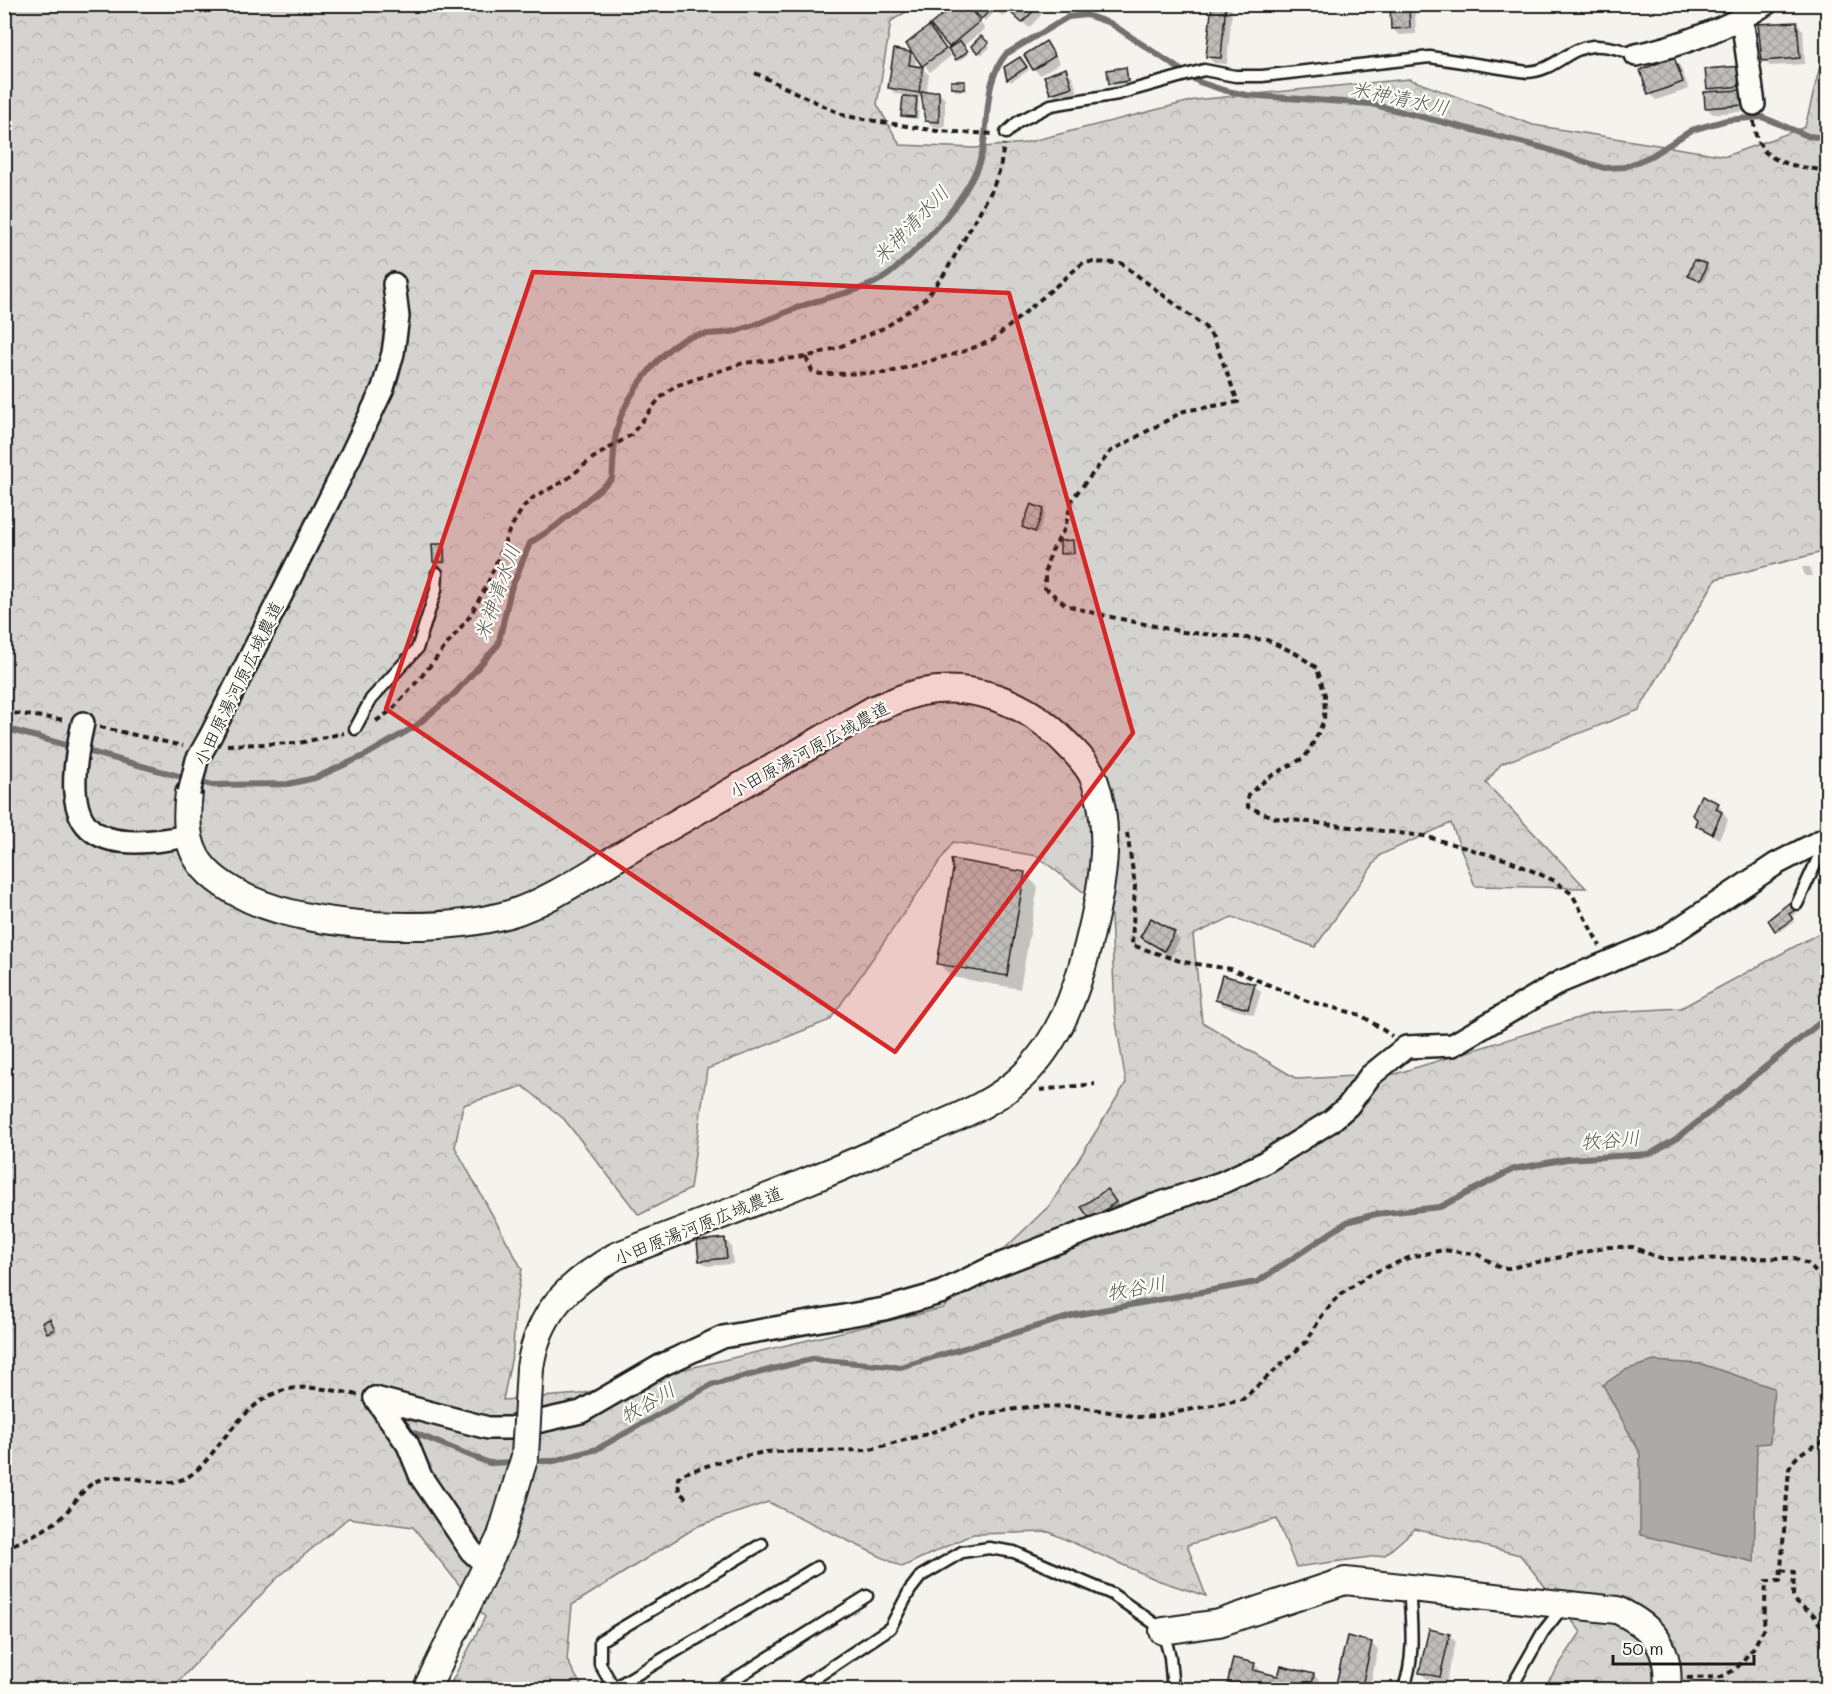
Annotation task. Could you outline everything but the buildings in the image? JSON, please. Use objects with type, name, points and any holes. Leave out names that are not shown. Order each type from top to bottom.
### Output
[{"type":"street","points":[[1636,55],[1656,51],[1742,18],[1766,4]]},
{"type":"street","points":[[1742,18],[1754,104]]},
{"type":"street","name":"小田原湯河原広域農道","points":[[394,284],[398,316],[393,353],[382,388],[217,740],[197,760],[186,814],[187,836],[196,860],[225,888],[260,903],[327,919],[385,926],[460,924],[510,913],[565,887],[874,709],[922,692],[966,691],[1000,698],[1028,712],[1072,749],[1093,776],[1103,828],[1100,898],[1080,977],[1064,1017],[1045,1052],[1015,1082],[986,1103],[892,1146],[794,1187],[615,1256],[568,1289],[550,1311],[540,1329],[531,1368],[531,1403],[525,1456],[501,1536],[426,1689]]},
{"type":"street","points":[[82,728],[74,783],[77,812],[85,824],[108,839],[129,843],[156,842],[187,836]]},
{"type":"street","points":[[375,1398],[488,1428],[510,1428],[581,1412],[662,1365],[723,1337],[884,1309],[940,1293],[993,1267],[1149,1207],[1221,1183],[1262,1164],[1330,1121],[1348,1106],[1370,1076],[1406,1047],[1453,1045],[1501,1018],[1540,992],[1662,940],[1776,864],[1827,837]]},
{"type":"street","points":[[375,1398],[408,1445],[421,1477],[471,1551],[487,1566]]},
{"type":"street","points":[[1163,1630],[1219,1623],[1345,1581],[1409,1587],[1617,1610],[1636,1619],[1651,1630],[1662,1648],[1669,1670],[1668,1684]]},
{"type":"lane","points":[[1002,134],[1018,122],[1051,105],[1118,94],[1204,70],[1235,76],[1262,76],[1430,57],[1527,72],[1542,71],[1575,51],[1592,46],[1610,47],[1636,55]]},
{"type":"lane","points":[[355,729],[371,699],[417,649],[433,601],[437,573]]},
{"type":"lane","points":[[1797,904],[1827,837]]},
{"type":"lane","points":[[762,1544],[600,1641],[600,1664],[615,1688],[817,1567]]},
{"type":"lane","points":[[797,1689],[890,1628],[910,1590],[921,1576],[962,1552],[989,1548],[1014,1552],[1112,1594],[1163,1630],[1170,1658],[1173,1689]]},
{"type":"lane","points":[[1403,1689],[1408,1676],[1411,1630],[1409,1587]]},
{"type":"lane","points":[[717,1689],[867,1596]]},
{"type":"lane","points":[[1510,1689],[1544,1632],[1565,1605]]},
{"type":"path","points":[[217,740],[299,743],[371,724],[392,710],[470,616],[487,585],[510,529],[524,507],[534,497],[578,473],[603,452],[625,440],[637,430],[659,399],[675,386],[743,363],[806,357],[839,347],[886,327],[926,298],[945,273],[992,190],[1000,169],[1002,134],[937,131],[845,116],[755,73]]},
{"type":"path","points":[[1754,129],[1757,142],[1765,153],[1777,161],[1827,171]]},
{"type":"path","points":[[806,357],[812,371],[820,374],[887,374],[965,351],[993,340],[1084,262],[1121,263],[1205,327],[1214,339],[1238,402],[1184,411],[1111,451],[1072,499],[1065,528],[1050,554],[1045,572],[1046,588],[1066,605],[1141,625],[1267,640],[1295,653],[1317,668],[1325,694],[1324,720],[1305,756],[1268,778],[1248,795],[1248,807],[1276,818],[1424,836],[1508,860],[1555,881],[1572,894],[1609,963]]},
{"type":"path","points":[[4,712],[178,746],[189,746]]},
{"type":"path","points":[[1126,829],[1135,885],[1132,945],[1183,962],[1231,969],[1307,1001],[1361,1015],[1406,1047]]},
{"type":"path","points":[[1015,1082],[1028,1091],[1095,1084]]},
{"type":"path","points":[[686,1498],[677,1486],[678,1478],[682,1474],[725,1460],[765,1452],[867,1450],[927,1434],[979,1415],[1028,1407],[1075,1407],[1138,1417],[1158,1416],[1243,1399],[1307,1341],[1320,1317],[1337,1297],[1391,1264],[1443,1250],[1478,1254],[1501,1268],[1522,1267],[1608,1247],[1633,1247],[1660,1259],[1795,1258],[1808,1264],[1827,1285]]},
{"type":"path","points":[[4,1549],[59,1520],[90,1486],[99,1480],[116,1478],[176,1482],[190,1476],[248,1411],[268,1395],[289,1388],[321,1388],[375,1398]]},
{"type":"path","points":[[1668,1684],[1721,1677],[1736,1669],[1754,1647],[1764,1628],[1766,1581],[1780,1581],[1789,1469],[1794,1460],[1808,1448],[1827,1441]]},
{"type":"path","points":[[1781,1570],[1794,1572],[1792,1595],[1796,1603],[1813,1614],[1821,1626],[1827,1655]]},
{"type":"path","points":[[1820,1689],[1827,1672]]},
{"type":"highlighted area","points":[[533,272],[1009,293],[1133,733],[895,1052],[386,709]]},
{"type":"green space","points":[[5,5],[917,5],[891,21],[877,104],[900,145],[975,148],[1024,143],[1195,100],[1409,79],[1533,125],[1726,156],[1805,127],[1827,38],[1827,551],[1716,579],[1639,710],[1501,764],[1486,783],[1586,888],[1475,886],[1451,823],[1380,855],[1315,947],[1232,917],[1193,935],[1202,1022],[1297,1079],[1395,1074],[1594,1013],[1681,1008],[1827,929],[1827,1689],[1543,1689],[1581,1632],[1520,1555],[1415,1529],[1385,1555],[1296,1567],[1277,1519],[1187,1545],[1206,1596],[1157,1580],[1049,1532],[973,1534],[902,1567],[768,1502],[698,1526],[572,1605],[567,1660],[583,1689],[448,1689],[485,1617],[413,1527],[348,1518],[275,1580],[171,1689],[5,1690]],"holes":[[[953,842],[1037,856],[1111,914],[1115,1016],[1126,1083],[1051,1204],[943,1308],[580,1394],[503,1400],[513,1351],[515,1309],[522,1269],[455,1147],[463,1105],[523,1086],[564,1119],[639,1215],[690,1189],[707,1069],[830,1020]]]},
{"type":"shaded area","points":[[1654,1361],[1702,1364],[1774,1388],[1770,1443],[1757,1444],[1754,1562],[1640,1535],[1640,1453],[1603,1385],[1625,1370]]},
{"type":"waterway","name":"米神清水川","points":[[83,750],[212,785],[288,784],[315,778],[366,755],[416,726],[455,693],[498,645],[511,589],[530,543],[556,526],[612,479],[615,438],[622,414],[645,376],[666,352],[687,338],[746,328],[807,304],[856,290],[876,282],[893,271],[945,218],[958,202],[977,169],[982,153],[990,89],[1006,54],[1068,17],[1086,15],[1110,23],[1199,82],[1223,90],[1246,95],[1371,104],[1544,148],[1604,168],[1625,167],[1651,156],[1692,130],[1727,120],[1762,117],[1808,136],[1828,138]]},
{"type":"waterway","name":"米神清水川","points":[[4,728],[73,747]]},
{"type":"waterway","name":"牧谷川","points":[[531,1461],[554,1461],[597,1449],[711,1385],[812,1359],[901,1367],[1075,1315],[1257,1282],[1347,1222],[1376,1214],[1440,1207],[1514,1169],[1567,1159],[1650,1154],[1679,1137],[1828,1016]]},
{"type":"waterway","name":"牧谷川","points":[[407,1430],[489,1463],[518,1462]]}]
